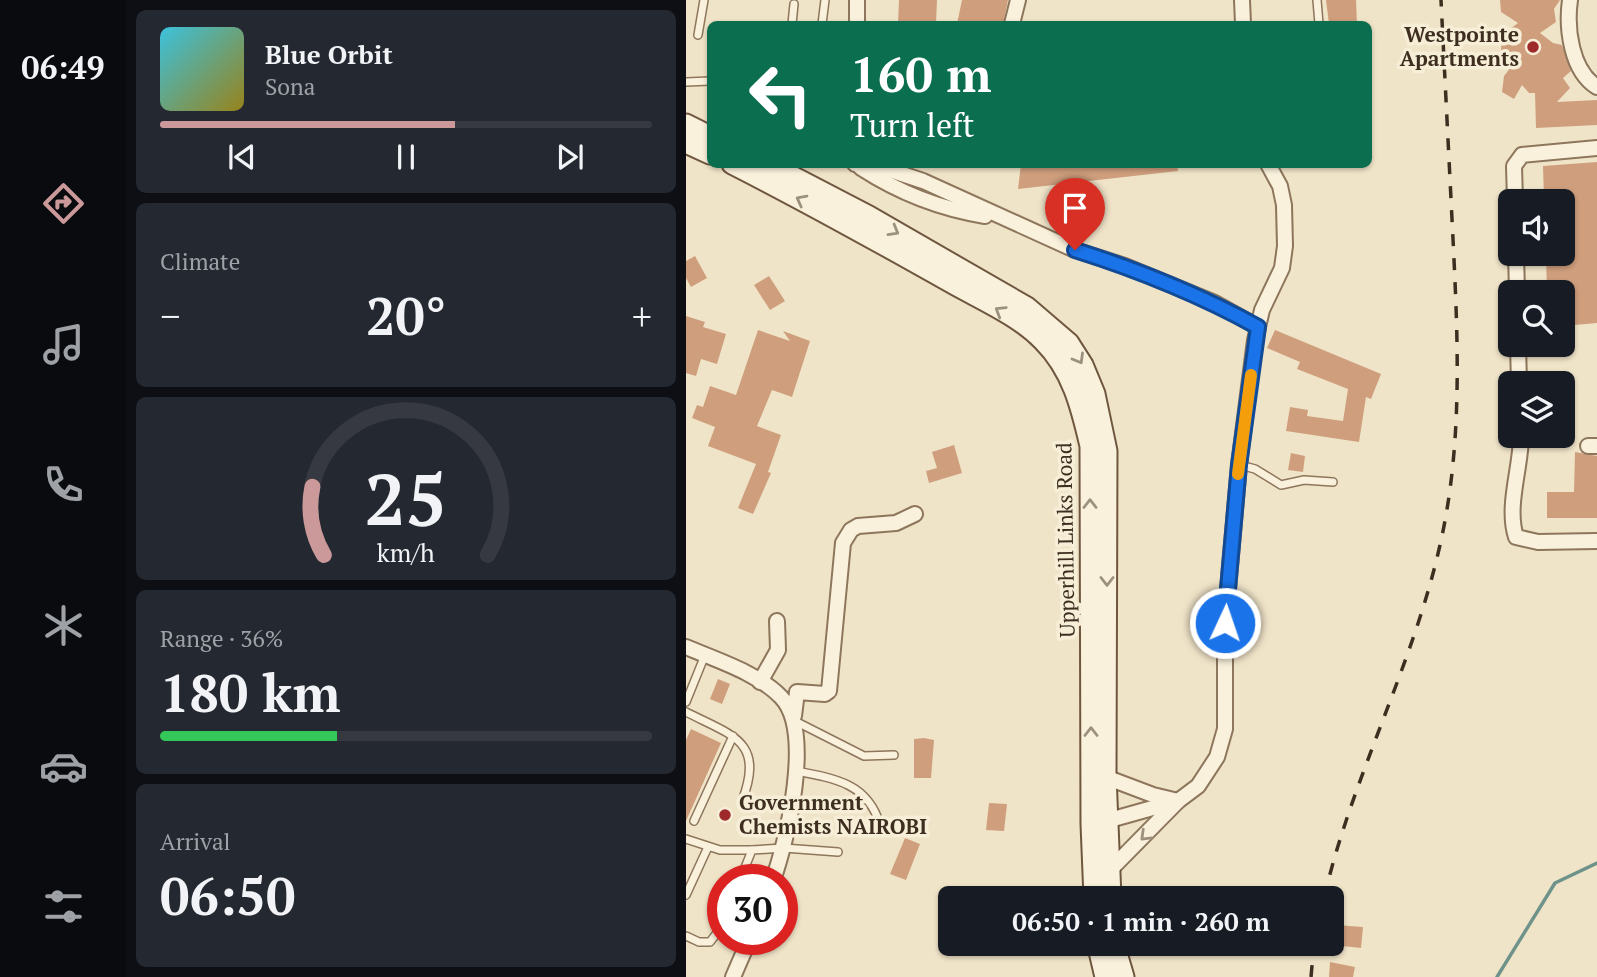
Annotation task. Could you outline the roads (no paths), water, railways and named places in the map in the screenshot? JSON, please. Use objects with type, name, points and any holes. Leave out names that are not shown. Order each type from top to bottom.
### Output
[{"type":"street","points":[[857,0],[857,21]]},
{"type":"street","points":[[1013,21],[1018,0]]},
{"type":"street","points":[[1242,0],[1243,21]]},
{"type":"street","points":[[1570,0],[1567,21],[1575,55],[1586,79],[1597,88]]},
{"type":"street","points":[[686,123],[707,123]]},
{"type":"street","points":[[686,123],[707,134]]},
{"type":"street","points":[[686,144],[707,153]]},
{"type":"street","points":[[1515,189],[1514,166],[1522,155],[1597,148]]},
{"type":"street","name":"Upperhill Links Road","points":[[740,168],[864,233],[993,307],[1042,340],[1063,366],[1080,401],[1090,446],[1100,823],[1095,886]]},
{"type":"street","name":"Upperhill Links Road","points":[[777,168],[869,216],[1027,307],[1069,343],[1083,365],[1095,394],[1107,451],[1098,774]]},
{"type":"street","points":[[877,168],[912,177],[1003,219],[1215,303],[1258,327]]},
{"type":"street","points":[[1110,870],[1178,800],[1198,786],[1217,757],[1225,729],[1225,623],[1239,465],[1258,327],[1282,268],[1285,246],[1284,205],[1280,186],[1270,168]]},
{"type":"street","points":[[1521,448],[1512,516],[1516,537],[1538,542],[1597,541]]},
{"type":"street","points":[[778,864],[784,848],[795,771],[794,721],[797,692],[825,694],[829,691],[843,543],[847,535],[858,526],[896,523],[915,514]]},
{"type":"street","points":[[760,682],[778,650],[777,621]]},
{"type":"street","points":[[686,647],[760,682],[782,698],[794,721]]},
{"type":"street","points":[[1098,774],[1153,795],[1178,800]]},
{"type":"street","points":[[1100,823],[1178,800]]},
{"type":"street","name":"Upperhill Links Road","points":[[1100,823],[1111,886]]},
{"type":"street","points":[[733,977],[743,955]]},
{"type":"street","points":[[1100,956],[1105,977]]},
{"type":"street","points":[[1118,956],[1124,977]]},
{"type":"lane","points":[[698,35],[704,0]]},
{"type":"lane","points":[[822,21],[825,0]]},
{"type":"lane","points":[[1317,0],[1320,21]]},
{"type":"lane","points":[[792,21],[794,4]]},
{"type":"lane","points":[[686,82],[707,81]]},
{"type":"lane","points":[[1239,465],[1255,469],[1282,485],[1304,480],[1333,482]]},
{"type":"lane","points":[[686,702],[705,655]]},
{"type":"lane","points":[[686,712],[733,736],[745,748],[751,764],[751,777],[742,801]]},
{"type":"lane","points":[[794,721],[864,756],[894,755]]},
{"type":"lane","points":[[694,821],[733,736]]},
{"type":"lane","points":[[795,771],[849,784],[864,795],[876,811],[880,825]]},
{"type":"lane","points":[[686,839],[708,847],[736,852],[784,848],[838,852]]},
{"type":"lane","points":[[686,895],[708,847]]},
{"type":"lane","points":[[746,864],[752,850]]},
{"type":"lane","points":[[686,936],[699,942],[707,942]]},
{"type":"waterway","points":[[1497,977],[1555,883],[1597,863]]},
{"type":"railway","points":[[1327,886],[1350,809],[1399,678],[1428,590],[1440,545],[1452,469],[1456,431],[1456,316],[1441,0]]},
{"type":"railway","points":[[1311,977],[1313,956]]},
{"type":"place","name":"Westpointe Apartments","points":[[1533,47]]},
{"type":"place","name":"Government Chemists NAIROBI","points":[[725,815]]}]
